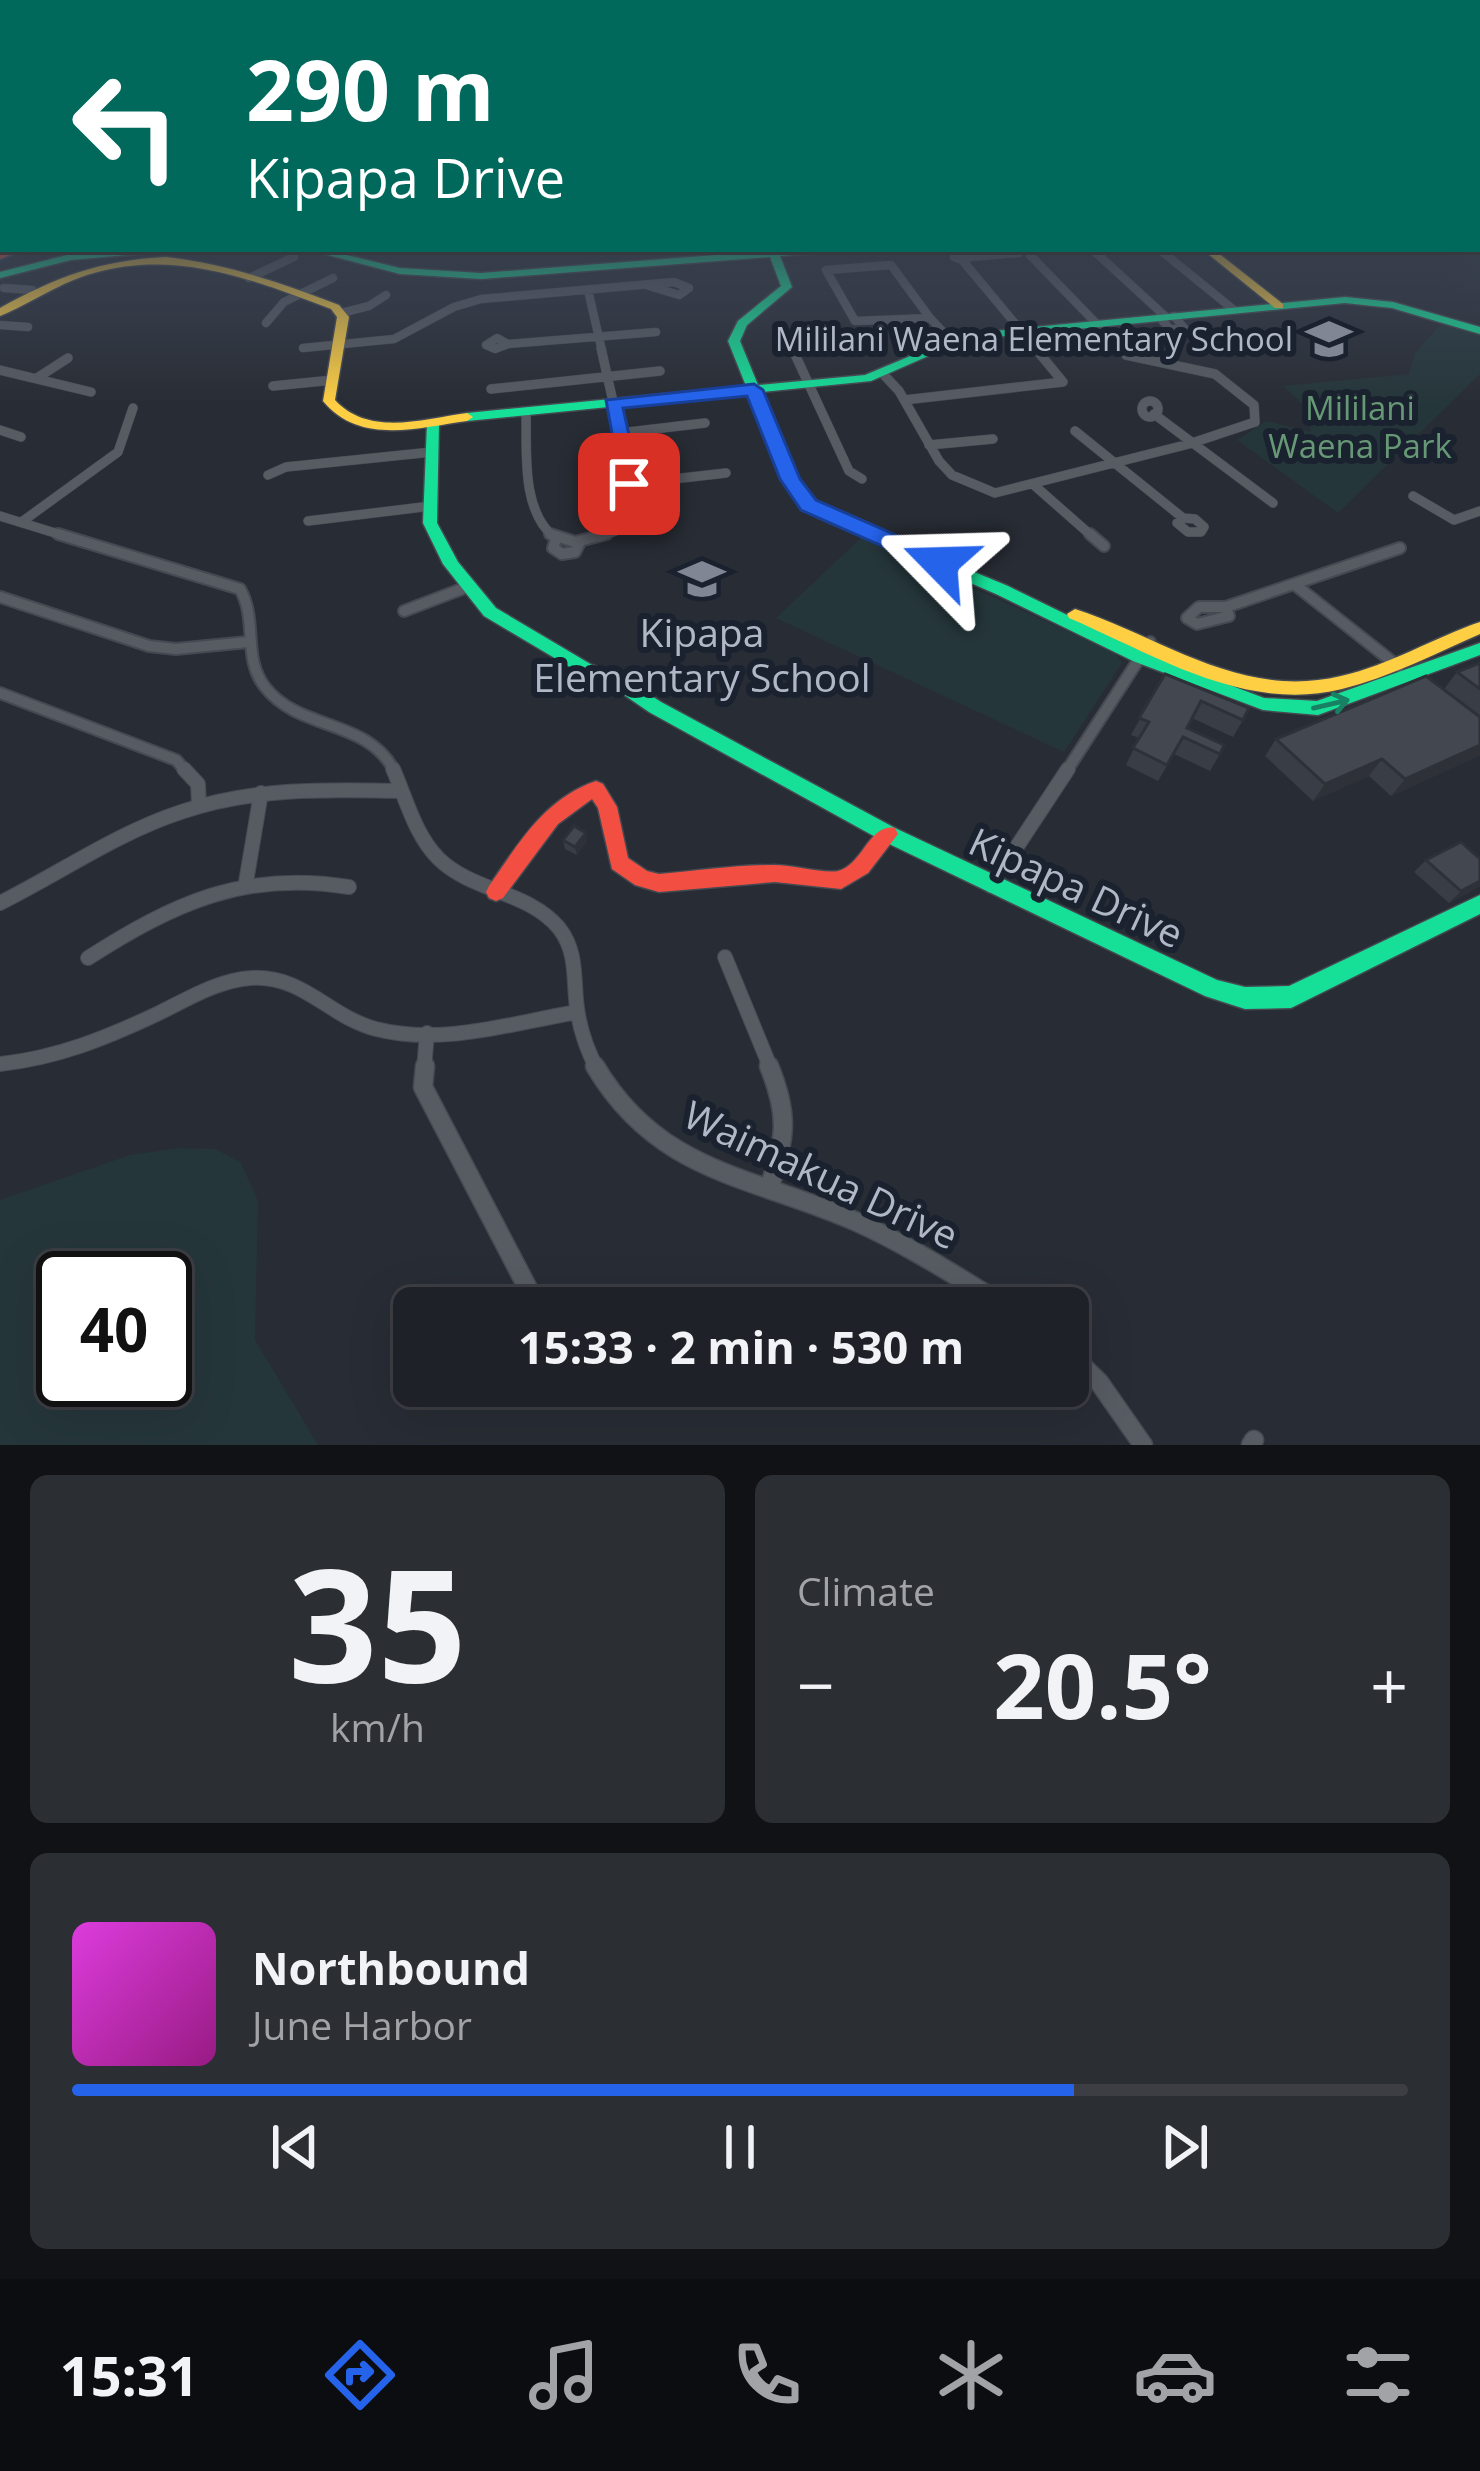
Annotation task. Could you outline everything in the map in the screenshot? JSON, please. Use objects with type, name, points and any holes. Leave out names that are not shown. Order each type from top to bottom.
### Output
[{"type":"main road","points":[[0,313],[32,290],[72,271]]},
{"type":"main road","points":[[229,271],[341,313],[332,408],[351,422],[433,423],[884,375],[950,339],[1279,305],[1361,300],[1480,330]]},
{"type":"main road","points":[[406,271],[481,277],[542,271]]},
{"type":"main road","points":[[778,271],[787,286],[781,297],[744,319],[735,334],[790,479],[808,505],[1145,649],[1290,689],[1313,687],[1391,662],[1480,628]]},
{"type":"main road","points":[[1236,271],[1279,305]]},
{"type":"main road","name":"Kipapa Drive","points":[[433,423],[433,531],[467,587],[509,626],[610,677],[655,707],[888,834],[1213,989],[1277,1000],[1320,985],[1480,904]]},
{"type":"main road","points":[[1145,649],[1227,694],[1289,708],[1318,708],[1419,681],[1480,649]]},
{"type":"main road","points":[[496,892],[563,805],[584,790],[596,789],[607,802],[614,857],[630,874],[655,884],[759,873],[841,880],[855,872],[888,834]]},
{"type":"street","points":[[249,278],[263,271]]},
{"type":"street","points":[[827,271],[855,321],[930,317]]},
{"type":"street","points":[[896,271],[950,339]]},
{"type":"street","points":[[904,400],[1063,382],[975,271]]},
{"type":"street","points":[[884,375],[949,475],[995,493],[1190,444],[1248,427],[1258,416],[1254,405],[1224,377],[1126,356],[1045,271]]},
{"type":"street","points":[[1116,271],[1166,317]]},
{"type":"street","points":[[1187,271],[1234,310]]},
{"type":"street","points":[[266,323],[275,308],[333,278]]},
{"type":"street","points":[[2,281],[32,290]]},
{"type":"street","points":[[303,348],[395,345],[461,303],[646,285],[680,283],[689,288],[679,295],[646,285]]},
{"type":"street","points":[[526,413],[531,503],[537,519],[556,539],[553,548],[562,554],[575,552],[580,542],[640,522],[588,290]]},
{"type":"street","points":[[341,313],[369,306],[386,295]]},
{"type":"street","points":[[515,297],[517,312]]},
{"type":"street","points":[[0,325],[28,327]]},
{"type":"street","points":[[508,344],[656,332]]},
{"type":"street","points":[[785,334],[849,471],[862,478]]},
{"type":"street","points":[[37,378],[68,358]]},
{"type":"street","points":[[0,370],[91,392]]},
{"type":"street","points":[[491,389],[660,370]]},
{"type":"street","points":[[273,386],[333,380]]},
{"type":"street","points":[[23,521],[107,463],[124,442],[133,408]]},
{"type":"street","points":[[1154,414],[1273,503]]},
{"type":"street","points":[[620,433],[706,423]]},
{"type":"street","points":[[0,430],[21,437]]},
{"type":"street","points":[[1075,431],[1183,518]]},
{"type":"street","points":[[929,445],[993,439]]},
{"type":"street","points":[[268,475],[286,466],[432,452]]},
{"type":"street","points":[[629,484],[726,473]]},
{"type":"street","points":[[1035,486],[1104,546]]},
{"type":"street","points":[[1413,496],[1454,520],[1480,511]]},
{"type":"street","points":[[308,521],[431,506]]},
{"type":"street","name":"Waimakua Drive","points":[[0,516],[240,590],[251,614],[252,671],[268,692],[292,714],[364,737],[383,750],[398,791],[439,859],[539,911],[566,937],[574,956],[578,1012],[590,1056],[633,1118],[699,1164],[856,1221],[972,1287]]},
{"type":"street","points":[[1226,607],[1400,548]]},
{"type":"street","points":[[1294,584],[1419,681]]},
{"type":"street","points":[[404,611],[467,587]]},
{"type":"street","points":[[0,597],[149,646],[176,649],[248,642]]},
{"type":"street","points":[[991,886],[1145,649]]},
{"type":"street","points":[[0,693],[176,760],[198,784],[199,806]]},
{"type":"street","points":[[0,903],[122,837],[199,806],[261,793],[398,791]]},
{"type":"street","points":[[246,883],[261,793]]},
{"type":"street","points":[[88,958],[168,909],[246,883],[306,881],[349,887]]},
{"type":"street","points":[[725,957],[786,1107],[781,1154],[769,1187]]},
{"type":"street","points":[[0,1064],[62,1054],[218,986],[252,978],[298,981],[368,1027],[427,1033],[578,1012]]},
{"type":"street","points":[[427,1033],[422,1071],[428,1100],[527,1287]]},
{"type":"street","points":[[1089,1372],[1143,1445]]},
{"type":"green space","name":"Mililani Waena Park","points":[[1443,322],[1480,333],[1480,374],[1338,513],[1237,440],[1266,421],[1311,432],[1305,406],[1283,386],[1409,374],[1415,353]]},
{"type":"green space","points":[[862,537],[1115,653],[1122,663],[1064,752],[776,618]]},
{"type":"green space","points":[[216,1149],[241,1163],[258,1201],[255,1340],[318,1445],[0,1445],[0,1200],[130,1155]]},
{"type":"building","points":[[1480,663],[1480,689],[1457,672]]},
{"type":"building","points":[[1165,674],[1249,708],[1243,720],[1201,701],[1187,728],[1224,745],[1220,754],[1183,737],[1167,765],[1133,748],[1149,722],[1139,718]]},
{"type":"building","points":[[1426,676],[1480,717],[1480,745],[1405,779],[1382,759],[1325,784],[1276,739]]},
{"type":"building","points":[[574,826],[586,833],[575,847],[563,840]]},
{"type":"building","points":[[1461,842],[1480,859],[1480,881],[1461,891],[1426,860]]},
{"type":"traffic: fast","points":[[0,275],[14,271]]},
{"type":"traffic: fast","points":[[407,271],[481,276],[541,271]]},
{"type":"traffic: fast","points":[[781,271],[787,287],[742,323],[734,341],[790,480],[801,498],[822,514],[1002,590],[1139,657],[1263,704],[1318,708],[1480,649]]},
{"type":"traffic: fast","points":[[467,417],[867,378],[963,337],[1345,300],[1393,305],[1480,331]]},
{"type":"traffic: fast","points":[[433,423],[430,523],[451,564],[490,612],[596,675]]},
{"type":"traffic: fast","points":[[589,670],[610,677],[655,707],[888,834],[1213,989],[1245,998],[1291,997],[1480,904]]},
{"type":"traffic: slow","points":[[0,313],[87,271]]},
{"type":"traffic: slow","points":[[233,271],[335,307],[343,317],[329,401],[341,414],[356,422],[392,427],[467,417]]},
{"type":"traffic: slow","points":[[1235,271],[1279,306]]},
{"type":"traffic: slow","points":[[1075,614],[1210,673],[1238,682],[1295,689],[1366,675],[1480,628]]},
{"type":"traffic: jam","points":[[496,892],[551,818],[596,789],[607,807],[619,863],[642,879],[659,883],[775,873],[841,880],[861,867],[888,834]]},
{"type":"place","name":"Mililani Waena Elementary School","points":[[1329,339]]},
{"type":"place","name":"Kipapa Elementary School","points":[[702,579]]},
{"type":"route","points":[[629,484],[612,404],[754,390],[790,479],[808,505],[940,563]]}]
